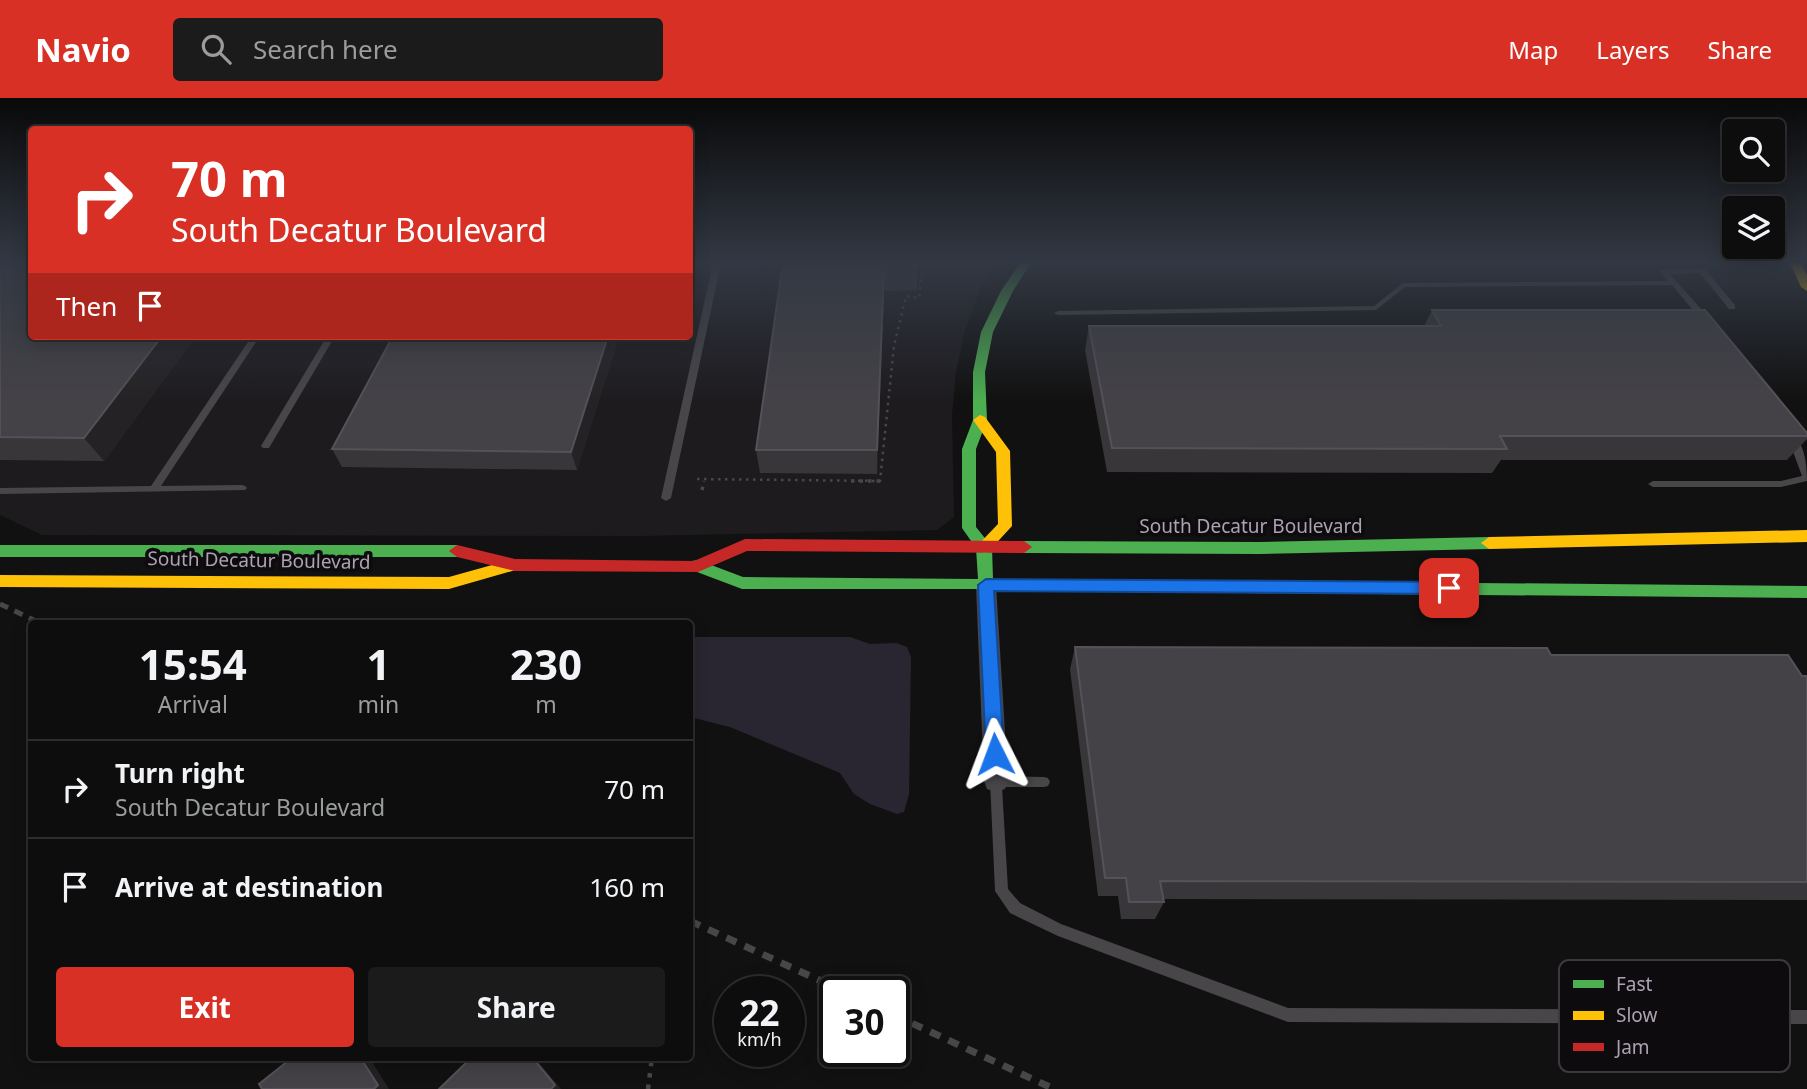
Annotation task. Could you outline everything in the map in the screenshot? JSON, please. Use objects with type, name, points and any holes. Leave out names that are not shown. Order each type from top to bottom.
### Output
[{"type":"main road","points":[[986,585],[984,547],[969,528],[969,449],[980,420],[979,372],[987,332],[998,309]]},
{"type":"main road","points":[[980,420],[1003,451],[1005,526],[984,547]]},
{"type":"main road","name":"South Decatur Boulevard","points":[[698,566],[745,545],[1367,546],[1807,536]]},
{"type":"main road","name":"South Decatur Boulevard","points":[[0,551],[463,551],[515,565],[698,566],[742,583],[1807,592]]},
{"type":"main road","name":"South Decatur Boulevard","points":[[0,581],[449,583],[515,565]]},
{"type":"street","points":[[986,585],[996,781]]},
{"type":"lane","points":[[666,498],[708,309]]},
{"type":"lane","points":[[1058,313],[1297,309]]},
{"type":"lane","points":[[1696,309],[1709,324]]},
{"type":"lane","points":[[154,488],[253,340]]},
{"type":"lane","points":[[266,446],[329,340]]},
{"type":"lane","points":[[1653,484],[1781,484],[1807,477],[1792,433]]},
{"type":"lane","points":[[0,491],[242,488]]},
{"type":"lane","points":[[1044,782],[996,781],[1002,891],[1016,908],[1058,929],[1288,1015],[1559,1016]]},
{"type":"path","points":[[697,480],[880,481],[898,321],[902,309]]},
{"type":"path","points":[[702,490],[704,480]]},
{"type":"path","points":[[648,1089],[652,1061]]},
{"type":"shaded area","points":[[0,309],[28,309],[28,340],[693,340],[693,309],[973,309],[965,330],[956,372],[952,415],[954,517],[937,530],[637,536],[42,535],[0,515]]},
{"type":"shaded area","points":[[693,637],[850,637],[870,644],[896,643],[907,647],[911,657],[909,794],[904,812],[897,814],[870,804],[854,794],[840,773],[730,727],[693,718]]},
{"type":"building","points":[[0,309],[28,309],[28,340],[159,340],[84,438],[0,437]]},
{"type":"building","points":[[776,309],[882,309],[877,450],[756,450]]},
{"type":"building","points":[[1432,310],[1705,310],[1807,436],[1500,436],[1507,449],[1112,448],[1089,326],[1441,326]]},
{"type":"building","points":[[391,340],[607,340],[571,452],[332,449]]},
{"type":"building","points":[[1075,647],[1547,648],[1551,655],[1788,655],[1802,676],[1807,676],[1807,882],[1160,881],[1164,902],[1129,902],[1126,878],[1105,878]]},
{"type":"building","points":[[288,1061],[363,1061],[378,1085],[374,1089],[262,1089],[259,1084]]},
{"type":"building","points":[[468,1061],[535,1061],[555,1085],[551,1089],[439,1089]]},
{"type":"railway","points":[[0,604],[34,620]]},
{"type":"railway","points":[[693,922],[819,980]]},
{"type":"railway","points":[[910,1022],[1054,1089]]},
{"type":"traffic: fast","points":[[986,585],[984,547],[969,528],[969,449],[980,420],[979,372],[987,332],[998,309]]},
{"type":"traffic: fast","points":[[1024,547],[1260,548],[1489,543]]},
{"type":"traffic: fast","points":[[0,551],[457,551]]},
{"type":"traffic: fast","points":[[690,566],[698,566],[742,583],[1014,585]]},
{"type":"traffic: fast","points":[[1376,588],[1807,592]]},
{"type":"traffic: slow","points":[[980,420],[1003,451],[1005,526],[984,547]]},
{"type":"traffic: slow","points":[[1489,543],[1807,536]]},
{"type":"traffic: slow","points":[[0,581],[449,583],[514,565]]},
{"type":"traffic: slow","points":[[1014,585],[1376,588]]},
{"type":"traffic: jam","points":[[698,566],[745,545],[1024,547]]},
{"type":"traffic: jam","points":[[457,551],[515,565],[690,566]]},
{"type":"route","points":[[995,754],[986,585],[1449,588]]}]
